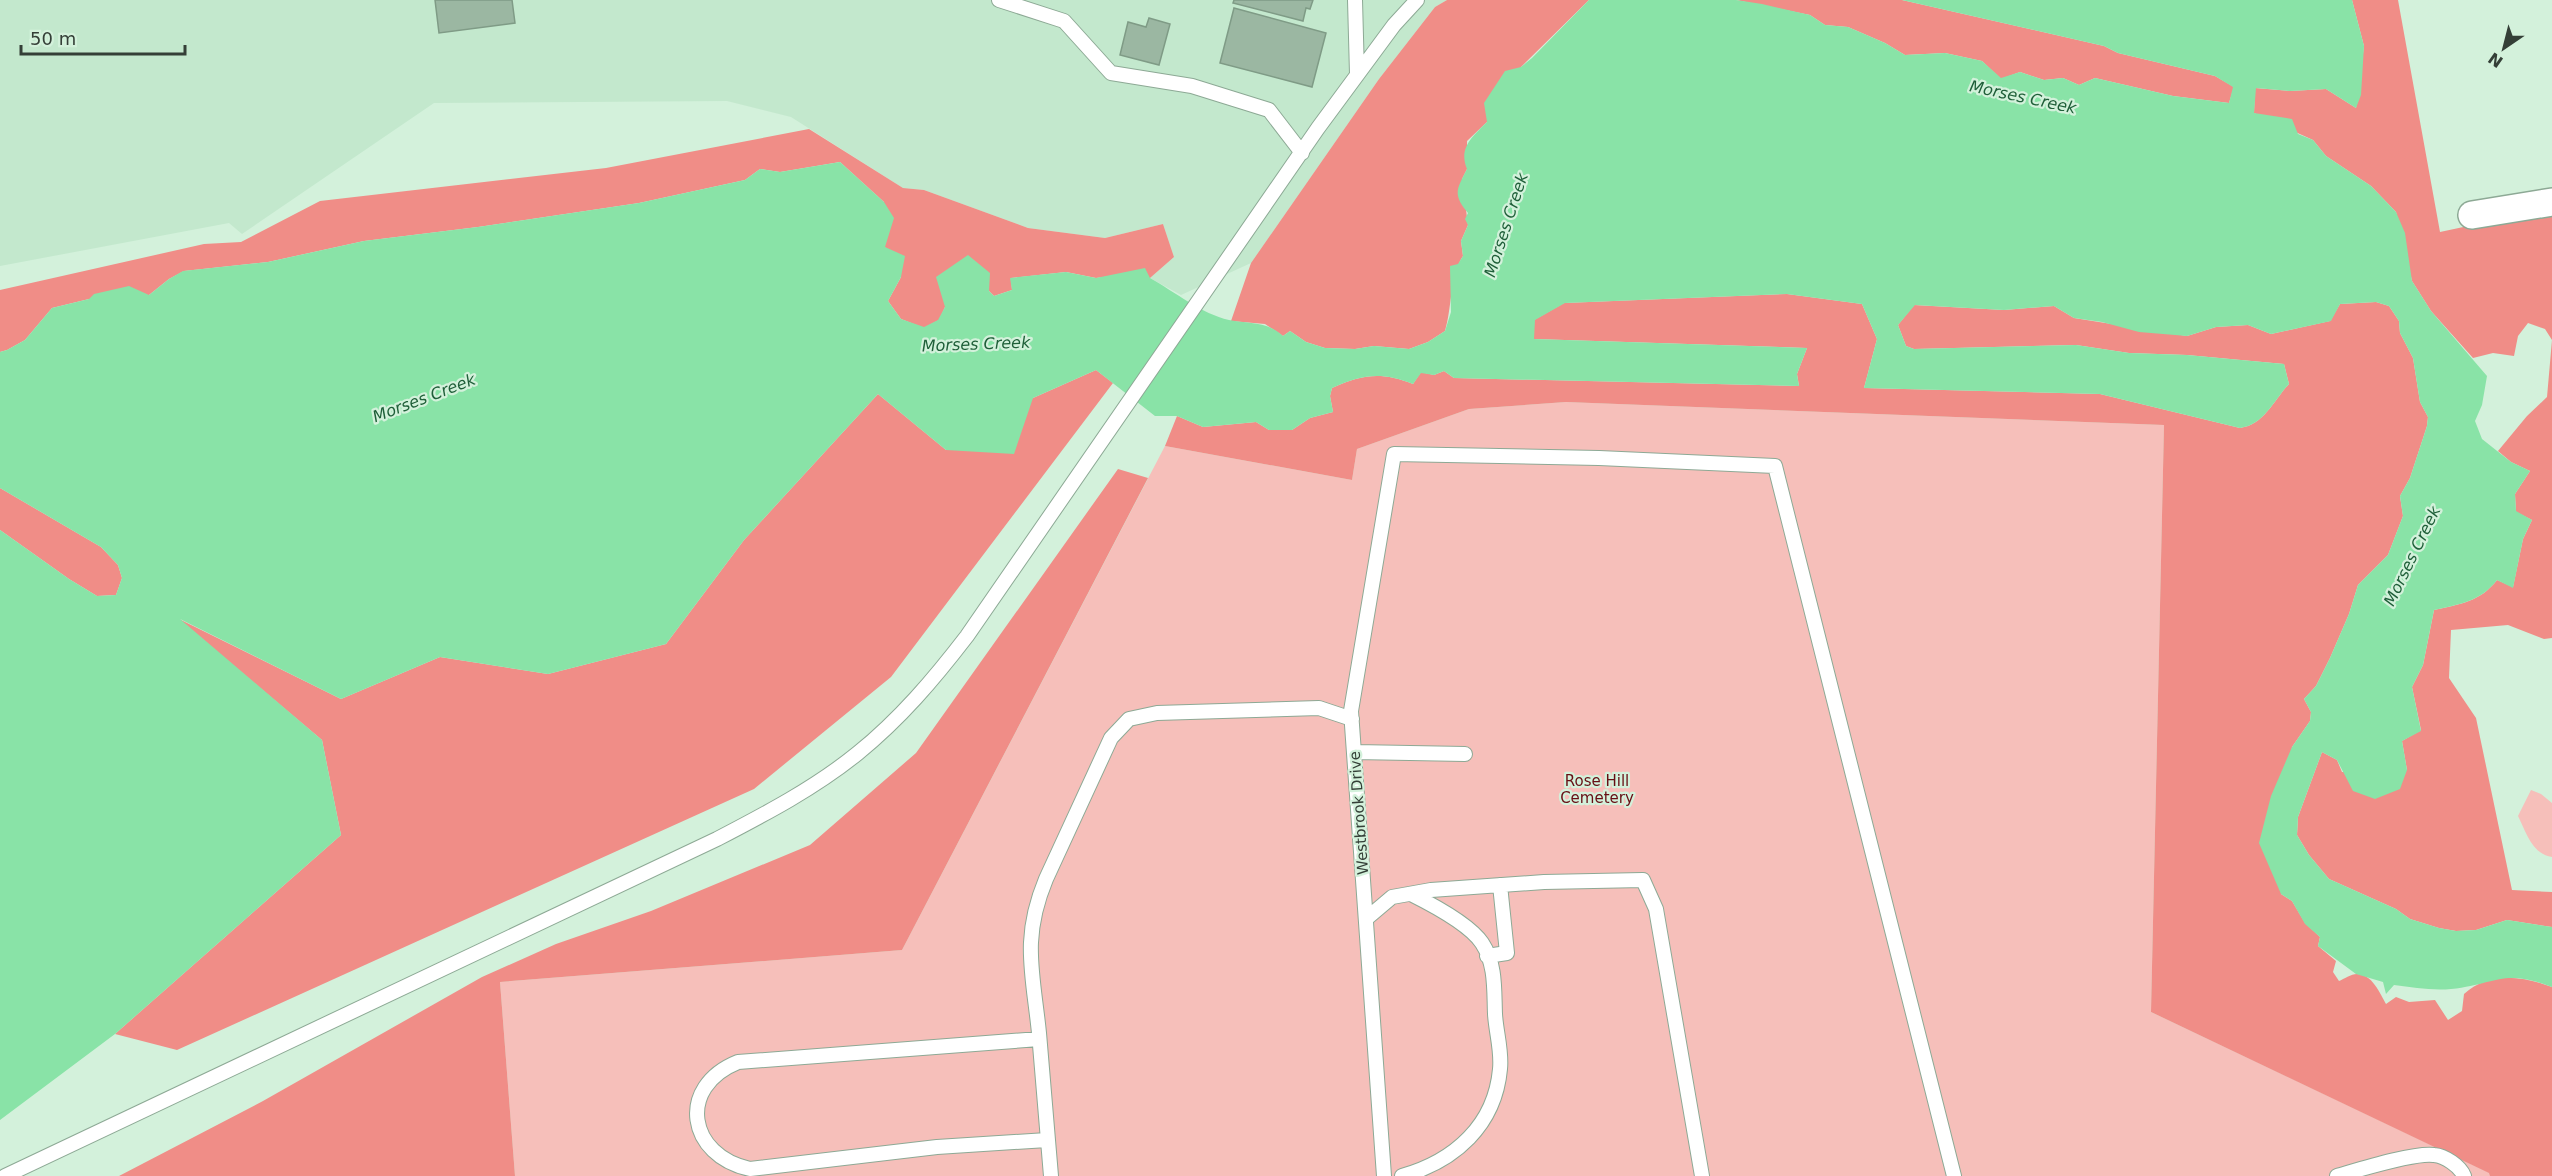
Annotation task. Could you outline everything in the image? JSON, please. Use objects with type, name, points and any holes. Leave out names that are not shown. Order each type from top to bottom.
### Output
[{"type":"street","points":[[2472,215],[2552,202]]},
{"type":"lane","points":[[999,0],[1064,21],[1111,73],[1192,86],[1269,110],[1302,153]]},
{"type":"lane","points":[[1355,0],[1357,74]]},
{"type":"lane","points":[[4,1176],[717,839],[810,787],[858,754],[898,718],[934,679],[967,636],[1357,74],[1394,25],[1417,0]]},
{"type":"lane","name":"Westbrook Drive","points":[[1384,1176],[1351,711],[1394,454],[1599,458],[1775,466],[1954,1176]]},
{"type":"lane","points":[[1051,1176],[1029,951],[1030,932],[1039,895],[1105,752],[1119,728],[1129,719],[1157,713],[1318,708],[1352,719]]},
{"type":"lane","points":[[1355,752],[1465,754]]},
{"type":"lane","points":[[1366,919],[1392,897],[1411,894],[1500,885],[1643,880],[1656,909],[1702,1176]]},
{"type":"lane","points":[[1487,956],[1507,952],[1500,885]]},
{"type":"lane","points":[[1402,1176],[1444,1158],[1477,1132],[1495,1097],[1500,1067],[1493,969],[1481,942],[1447,913],[1411,894]]},
{"type":"lane","points":[[1039,1039],[738,1062],[724,1067],[708,1080],[699,1095],[697,1114],[702,1135],[714,1152],[732,1165],[750,1168],[937,1147],[1047,1140]]},
{"type":"lane","points":[[2337,1176],[2407,1158],[2434,1155],[2455,1164],[2464,1176]]},
{"type":"shaded area","points":[[0,0],[1447,0],[1435,7],[1379,79],[1251,263],[1181,295],[1150,278],[1174,257],[1163,224],[1105,238],[1028,228],[924,190],[903,188],[791,117],[727,101],[434,103],[242,234],[229,223],[0,266]]},
{"type":"shaded area","points":[[1447,0],[1589,0],[1521,67],[1487,122],[1467,141],[1467,169],[1462,179],[1468,225],[1461,241],[1463,256],[1453,282],[1445,331],[1428,342],[1409,349],[1374,346],[1355,349],[1325,348],[1306,342],[1290,331],[1283,336],[1265,324],[1231,321],[1251,263],[1379,79],[1435,7]]},
{"type":"shaded area","points":[[1736,0],[1902,0],[2104,46],[2118,53],[2215,76],[2234,87],[2229,103],[2173,96],[2095,78],[2079,85],[2063,78],[2044,80],[2020,72],[2001,79],[1982,61],[1945,53],[1905,55],[1885,43],[1848,27],[1825,25],[1810,15]]},
{"type":"shaded area","points":[[2352,0],[2398,0],[2440,232],[2552,208],[2552,340],[2545,329],[2528,323],[2518,336],[2514,356],[2493,353],[2473,358],[2431,311],[2412,281],[2396,212],[2371,186],[2326,156],[2313,140],[2254,113],[2255,88],[2290,91],[2326,89],[2356,108],[2364,46]]},
{"type":"shaded area","points":[[809,129],[903,188],[924,190],[1028,228],[1105,238],[1163,224],[1174,257],[1150,278],[1112,276],[1096,278],[1066,272],[1011,278],[1012,290],[994,296],[989,291],[945,307],[939,320],[924,328],[901,319],[888,301],[901,277],[885,247],[884,202],[840,162],[780,172],[760,169],[745,180],[639,203],[364,241],[268,262],[184,271],[169,279],[149,295],[89,299],[52,308],[25,340],[0,352],[0,290],[204,244],[241,242],[320,201],[606,168]]},
{"type":"shaded area","points":[[1787,294],[1862,304],[1877,339],[1864,388],[2100,394],[2240,428],[2262,417],[2289,384],[2284,364],[2187,355],[2129,353],[2076,345],[1914,349],[1906,346],[1898,325],[1914,305],[2004,310],[2054,306],[2074,318],[2187,336],[2216,327],[2248,325],[2271,334],[2330,321],[2340,304],[2376,302],[2389,306],[2399,321],[2400,333],[2413,358],[2420,402],[2428,417],[2427,426],[2410,478],[2400,496],[2403,516],[2388,555],[2358,585],[2349,614],[2330,658],[2316,686],[2304,699],[2311,712],[2310,721],[2292,747],[2281,894],[2292,901],[2305,923],[2320,937],[2318,946],[2336,961],[2333,972],[2339,981],[2355,974],[2367,977],[2375,985],[2386,1004],[2396,997],[2409,1002],[2435,1000],[2448,1020],[2462,1011],[2464,994],[2484,982],[2518,978],[2552,987],[2552,1176],[2490,1176],[2489,1173],[2151,1012],[2164,425],[1566,402],[1469,409],[1357,449],[1352,480],[1165,446],[1177,416],[1203,427],[1256,422],[1269,430],[1292,430],[1310,418],[1333,412],[1330,396],[1332,388],[1372,376],[1382,376],[1413,384],[1421,372],[1434,375],[1444,371],[1454,378],[1799,386],[1797,374],[1807,348],[1534,339],[1534,320],[1564,303]]},
{"type":"shaded area","points":[[2552,340],[2552,638],[2544,639],[2508,625],[2451,630],[2449,678],[2476,718],[2512,890],[2552,892],[2552,927],[2507,920],[2476,930],[2456,931],[2439,928],[2410,919],[2396,909],[2329,879],[2309,855],[2297,835],[2298,817],[2322,752],[2337,760],[2342,772],[2407,770],[2402,741],[2421,730],[2412,687],[2423,665],[2434,610],[2476,598],[2497,580],[2513,587],[2523,539],[2532,520],[2516,512],[2515,494],[2530,471],[2511,462],[2498,451],[2527,416],[2547,397]]},
{"type":"shaded area","points":[[1096,370],[1113,383],[891,677],[754,789],[177,1050],[115,1034],[341,835],[322,740],[177,618],[341,699],[440,657],[548,674],[666,644],[744,540],[878,394],[946,450],[1033,398]]},
{"type":"shaded area","points":[[1118,469],[1148,478],[902,950],[500,982],[515,1176],[119,1176],[263,1101],[482,977],[556,944],[651,911],[810,845],[916,753]]},
{"type":"shaded area","points":[[0,488],[101,547],[118,565],[122,578],[116,595],[97,596],[0,530]]},
{"type":"green space","name":"Rose Hill Cemetery","points":[[1566,402],[2164,425],[2151,1012],[2490,1173],[2490,1176],[515,1176],[500,982],[902,950],[1165,446],[1352,480],[1357,449],[1469,409]]},
{"type":"green space","points":[[2531,790],[2541,794],[2552,803],[2552,857],[2539,852],[2518,816]]},
{"type":"water","name":"Morses Creek","points":[[1589,0],[1736,0],[1762,4],[1810,15],[1825,25],[1848,27],[1885,43],[1905,55],[1945,53],[1982,61],[2001,78],[2020,72],[2044,80],[2063,78],[2079,85],[2095,78],[2173,96],[2229,103],[2233,87],[2215,76],[2118,53],[2104,46],[1902,0],[2352,0],[2364,46],[2361,95],[2356,108],[2326,89],[2290,91],[2256,88],[2254,113],[2292,119],[2298,134],[2313,140],[2326,156],[2371,186],[2396,212],[2405,233],[2412,281],[2431,311],[2487,376],[2482,405],[2475,421],[2482,439],[2511,462],[2530,471],[2515,494],[2516,511],[2532,520],[2523,539],[2513,588],[2497,580],[2476,598],[2434,610],[2423,665],[2412,687],[2421,731],[2402,741],[2407,770],[2400,789],[2375,799],[2353,791],[2337,760],[2322,752],[2298,817],[2297,835],[2309,855],[2329,879],[2396,909],[2410,919],[2456,931],[2476,930],[2507,920],[2552,927],[2552,987],[2535,981],[2511,978],[2444,989],[2394,985],[2386,994],[2383,982],[2356,974],[2318,946],[2320,937],[2305,924],[2292,901],[2281,894],[2259,843],[2271,796],[2292,747],[2310,721],[2311,712],[2304,699],[2316,686],[2330,658],[2349,614],[2358,585],[2388,555],[2403,516],[2400,496],[2410,478],[2427,426],[2428,417],[2420,402],[2413,358],[2400,333],[2399,321],[2389,306],[2376,302],[2340,304],[2331,321],[2271,334],[2248,325],[2216,327],[2187,336],[2139,332],[2102,322],[2074,318],[2054,306],[2004,310],[1915,305],[1898,325],[1906,346],[1914,349],[2076,345],[2129,353],[2187,355],[2284,364],[2289,384],[2262,417],[2240,428],[2100,394],[1864,388],[1877,339],[1862,304],[1787,294],[1565,303],[1535,320],[1534,339],[1807,348],[1797,374],[1799,386],[1454,378],[1444,371],[1434,375],[1421,373],[1413,384],[1382,376],[1372,376],[1332,388],[1330,396],[1333,412],[1310,418],[1292,430],[1269,430],[1256,422],[1203,427],[1177,416],[1155,416],[1096,370],[1033,398],[1014,454],[946,450],[878,394],[744,540],[666,644],[548,674],[440,657],[341,699],[180,619],[322,740],[341,835],[115,1034],[0,1120],[0,530],[97,596],[116,595],[122,578],[118,565],[101,547],[0,488],[0,352],[25,340],[52,308],[89,299],[94,294],[129,286],[149,295],[183,271],[268,262],[364,241],[639,203],[745,180],[760,169],[780,172],[840,162],[884,202],[894,218],[885,247],[905,256],[901,277],[888,301],[901,319],[924,327],[938,320],[945,307],[936,277],[968,255],[990,273],[989,291],[994,296],[1012,290],[1010,278],[1066,272],[1096,278],[1145,268],[1150,278],[1199,308],[1219,317],[1264,325],[1283,336],[1290,331],[1306,342],[1325,348],[1355,349],[1374,346],[1409,349],[1428,342],[1445,331],[1451,312],[1450,266],[1458,264],[1463,256],[1461,241],[1468,225],[1465,219],[1468,213],[1460,201],[1458,191],[1467,169],[1464,155],[1468,143],[1487,122],[1484,103],[1505,71],[1521,67],[1532,58]]},
{"type":"building","points":[[435,0],[512,0],[515,23],[439,33]]},
{"type":"building","points":[[1234,0],[1313,0],[1310,9],[1306,8],[1303,21],[1233,3]]},
{"type":"building","points":[[1234,8],[1326,33],[1312,87],[1220,63]]},
{"type":"building","points":[[1149,18],[1170,24],[1159,65],[1120,55],[1128,22],[1146,27]]}]
